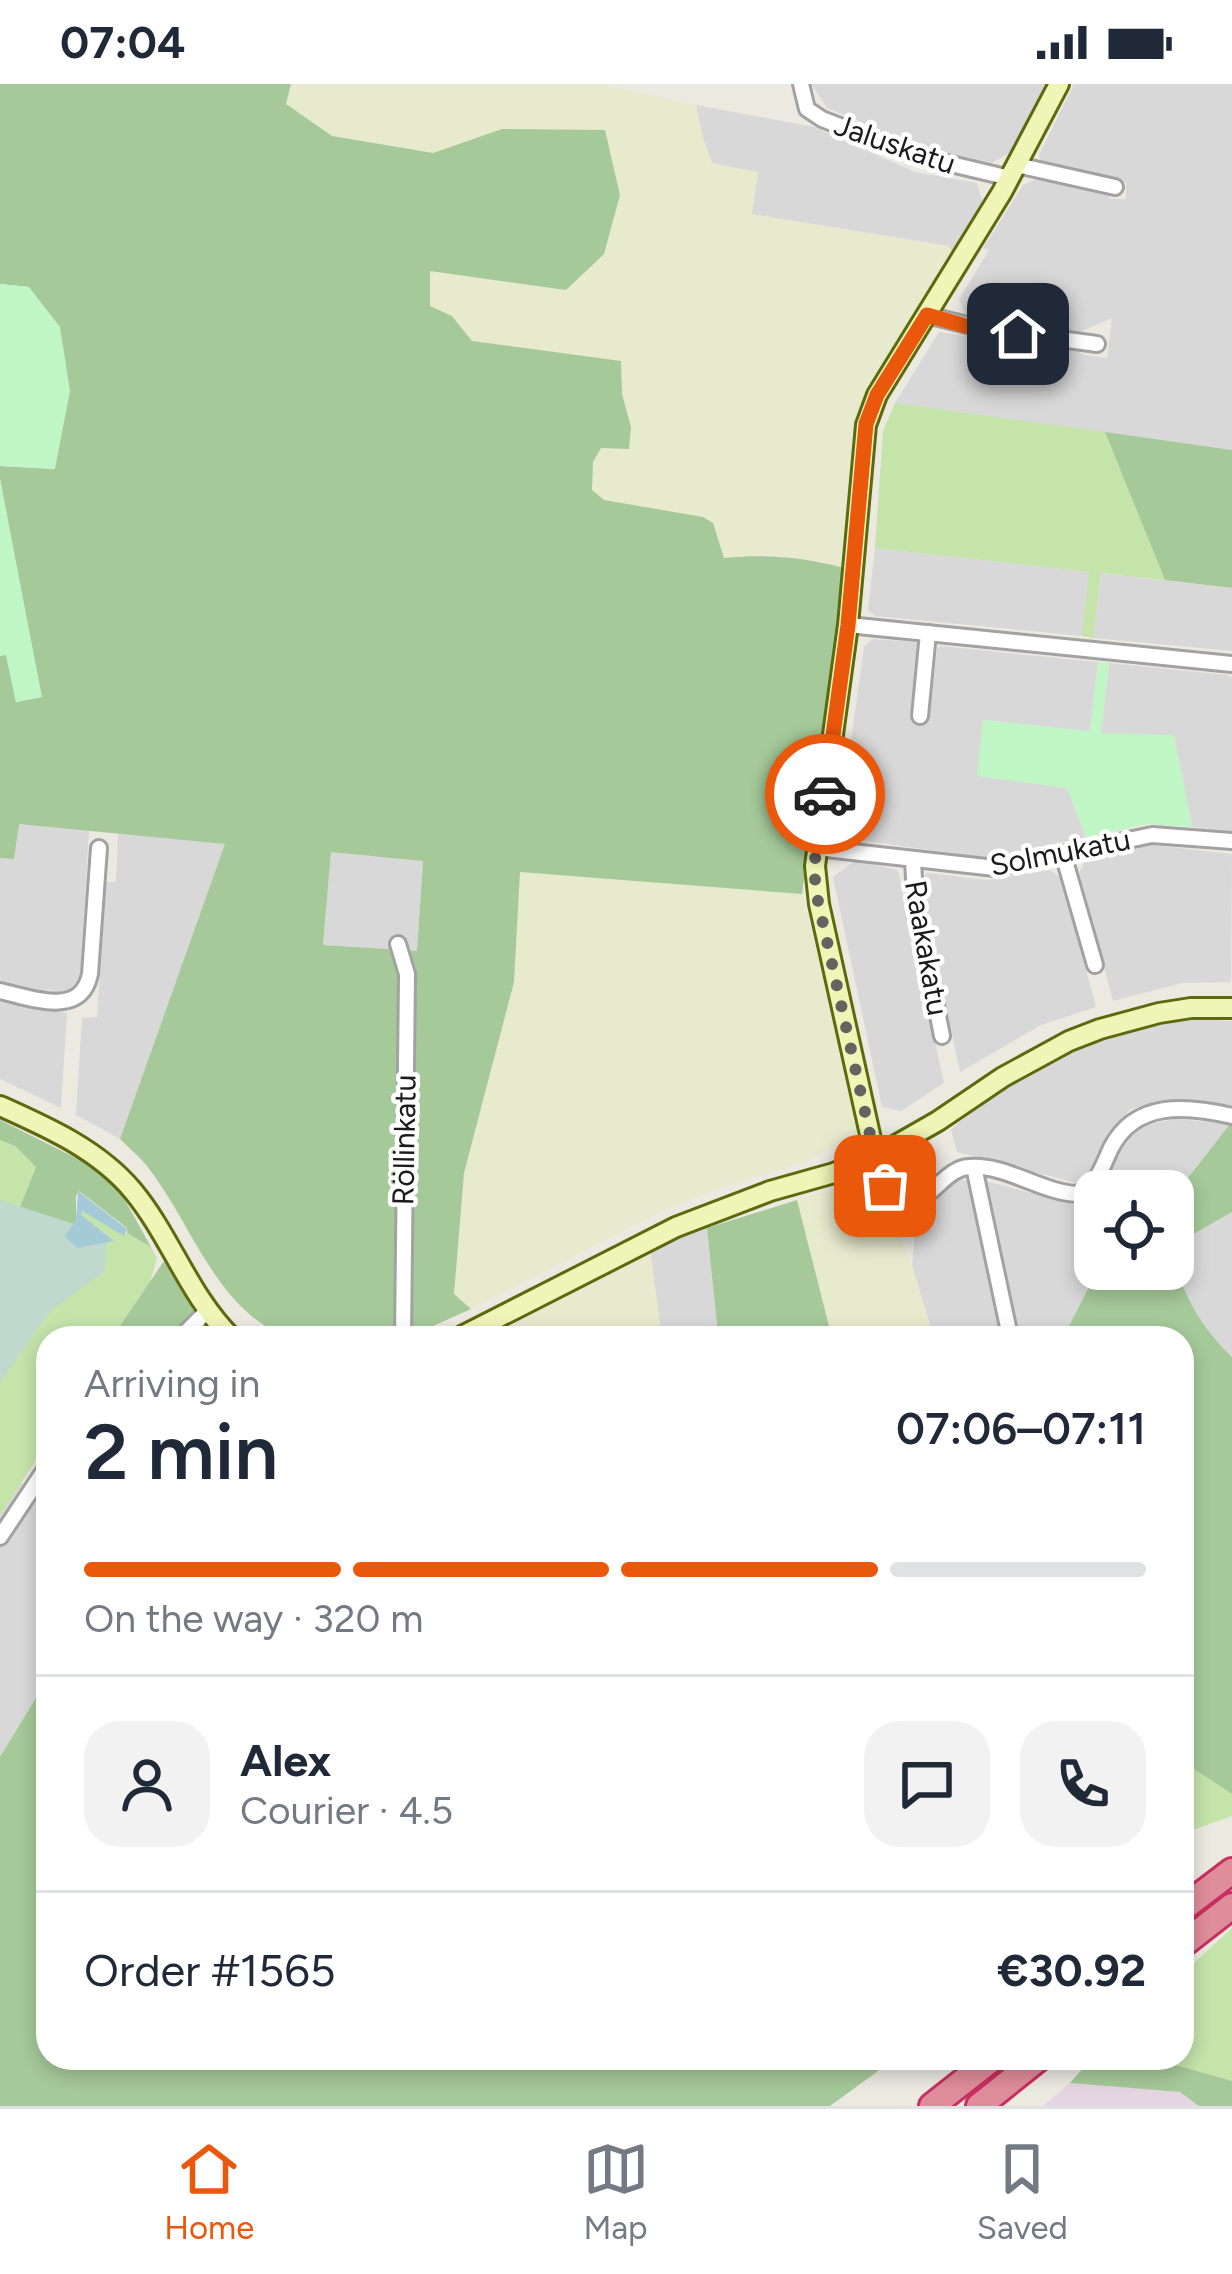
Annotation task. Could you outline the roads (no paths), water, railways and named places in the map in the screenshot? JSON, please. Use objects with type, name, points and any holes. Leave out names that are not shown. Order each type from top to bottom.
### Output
[{"type":"highway","points":[[1194,1900],[1232,1871]]},
{"type":"highway","points":[[1194,1936],[1232,1906]]},
{"type":"highway","points":[[929,2106],[979,2070]]},
{"type":"highway","points":[[979,2106],[1025,2070]]},
{"type":"street","name":"Jaluskatu","points":[[801,84],[807,109],[822,119],[917,156],[1115,188]]},
{"type":"street","points":[[1059,84],[1014,172],[868,414],[848,625],[814,866],[816,892],[875,1157],[894,1197],[920,1198],[961,1168],[974,1167],[1077,1193],[1094,1183],[1117,1138],[1136,1118],[1174,1110],[1232,1116]]},
{"type":"street","points":[[927,315],[979,328],[1097,344]]},
{"type":"street","points":[[848,625],[1232,664]]},
{"type":"street","points":[[920,716],[928,633]]},
{"type":"street","name":"Solmukatu","points":[[817,848],[994,868],[1152,835],[1232,842]]},
{"type":"street","points":[[0,991],[64,1002],[85,991],[99,848]]},
{"type":"street","points":[[1064,854],[1095,965]]},
{"type":"street","name":"Raakakatu","points":[[913,860],[915,899],[942,1036]]},
{"type":"street","name":"Röllinkatu","points":[[398,944],[407,974],[403,1326]]},
{"type":"street","points":[[482,1326],[676,1227],[875,1157],[1069,1041],[1160,1013],[1232,1009]]},
{"type":"street","points":[[0,1106],[71,1142],[115,1172],[146,1209],[222,1326]]},
{"type":"street","points":[[974,1167],[1008,1326]]},
{"type":"street","points":[[192,1326],[208,1310]]},
{"type":"street","points":[[0,1537],[36,1483]]},
{"type":"water","points":[[78,1191],[127,1229],[124,1236],[82,1211],[81,1215],[114,1241],[77,1248],[65,1236],[76,1220]]}]
